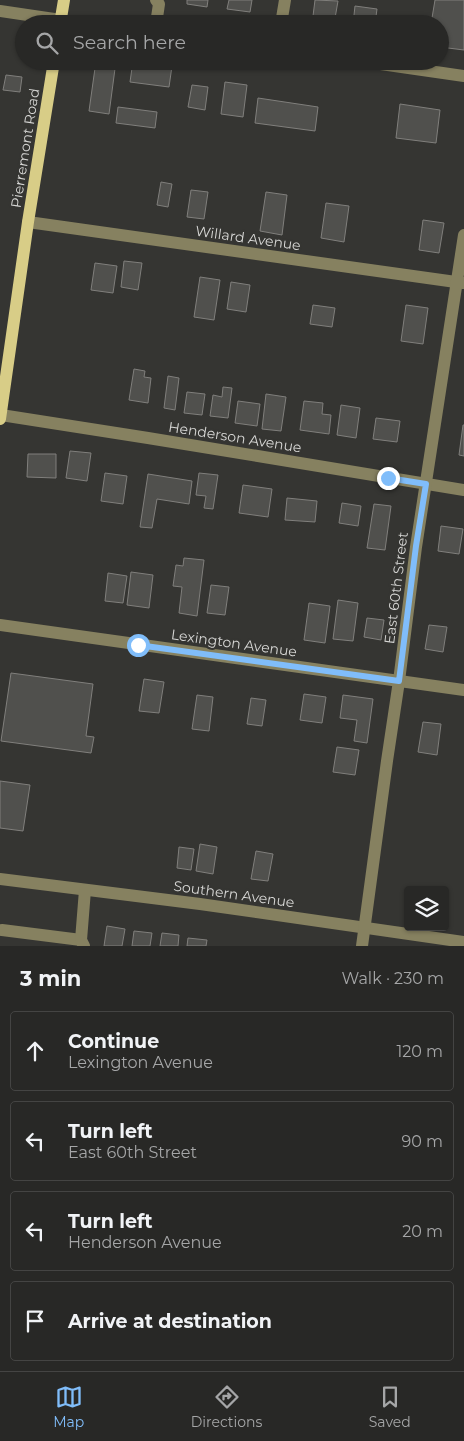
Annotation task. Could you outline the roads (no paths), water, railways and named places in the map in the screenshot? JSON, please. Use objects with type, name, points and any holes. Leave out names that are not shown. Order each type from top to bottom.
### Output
[{"type":"main road","points":[[62,15],[64,0]]},
{"type":"main road","name":"Pierremont Road","points":[[0,417],[28,222],[53,70]]},
{"type":"street","points":[[156,0],[159,4],[157,15]]},
{"type":"street","points":[[282,15],[285,0]]},
{"type":"street","points":[[0,11],[22,15]]},
{"type":"street","points":[[422,70],[464,76]]},
{"type":"street","name":"Willard Avenue","points":[[28,222],[460,283]]},
{"type":"street","name":"East 60th Street","points":[[362,946],[416,546],[460,283],[464,235]]},
{"type":"street","name":"Henderson Avenue","points":[[0,417],[158,439],[464,490]]},
{"type":"street","name":"Lexington Avenue","points":[[0,625],[464,690]]},
{"type":"street","name":"Southern Avenue","points":[[0,879],[200,904],[464,942]]},
{"type":"street","points":[[2,930],[82,943],[84,890]]}]
